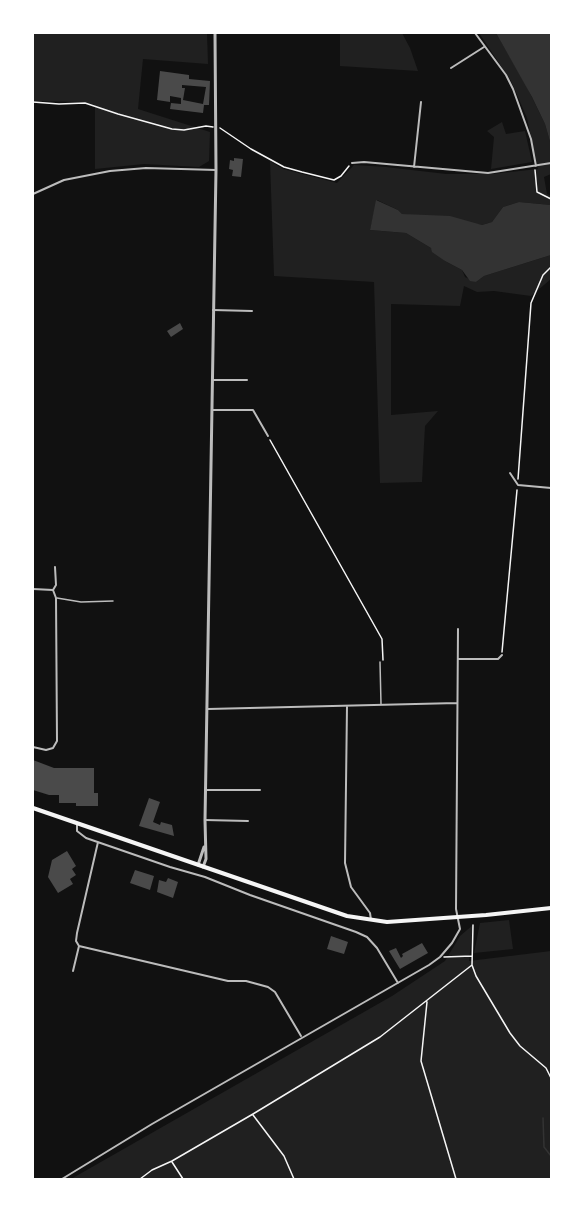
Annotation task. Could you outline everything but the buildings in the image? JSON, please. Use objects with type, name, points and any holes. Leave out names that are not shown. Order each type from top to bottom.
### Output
[{"type":"main road","points":[[33,808],[346,916],[396,921],[551,908]]},
{"type":"street","points":[[203,867],[206,860],[205,790],[216,170],[215,33]]},
{"type":"street","points":[[475,33],[506,75],[513,89],[531,139],[536,166]]},
{"type":"street","points":[[451,68],[485,47]]},
{"type":"street","points":[[414,167],[421,102]]},
{"type":"street","points":[[352,163],[364,162],[488,173],[551,163]]},
{"type":"street","points":[[33,194],[64,180],[110,171],[146,168],[216,170]]},
{"type":"street","points":[[213,310],[252,311]]},
{"type":"street","points":[[212,380],[247,380]]},
{"type":"street","points":[[212,410],[253,410],[268,436]]},
{"type":"street","points":[[510,473],[518,486],[551,488]]},
{"type":"street","points":[[53,590],[56,585],[55,567]]},
{"type":"street","points":[[33,589],[53,590]]},
{"type":"street","points":[[33,747],[46,750],[53,748],[57,741],[56,598],[53,590]]},
{"type":"street","points":[[62,1179],[398,983],[440,957],[459,934],[456,910],[458,629]]},
{"type":"street","points":[[458,659],[498,659],[502,655]]},
{"type":"street","points":[[208,708],[457,703]]},
{"type":"street","points":[[347,705],[345,863],[351,887],[370,913],[371,920]]},
{"type":"street","points":[[205,790],[260,790]]},
{"type":"street","points":[[205,820],[248,821]]},
{"type":"street","points":[[77,823],[76,828],[80,835],[205,877],[356,932],[367,938],[377,948],[398,983]]},
{"type":"street","points":[[73,971],[79,946],[76,941],[77,933],[98,842]]},
{"type":"street","points":[[198,865],[205,845]]},
{"type":"street","points":[[79,946],[218,979],[246,981],[268,987],[275,992],[302,1038]]},
{"type":"lane","points":[[56,598],[81,602],[113,601]]},
{"type":"lane","points":[[381,662],[381,705]]},
{"type":"path","points":[[33,102],[85,103],[172,129],[216,127],[284,166],[334,180],[341,176],[352,163]]},
{"type":"path","points":[[536,166],[534,173],[537,192],[551,199]]},
{"type":"path","points":[[502,655],[518,486],[531,303],[543,275],[551,267]]},
{"type":"path","points":[[268,436],[382,639],[381,662]]},
{"type":"path","points":[[473,925],[472,965],[480,982],[510,1033],[520,1046],[546,1068],[551,1078]]},
{"type":"path","points":[[440,957],[472,956]]},
{"type":"path","points":[[140,1179],[380,1037],[472,965]]},
{"type":"path","points":[[427,1001],[421,1061],[456,1179]]},
{"type":"path","points":[[253,1114],[284,1156],[294,1179]]},
{"type":"path","points":[[172,1161],[183,1179]]},
{"type":"shaded area","points":[[33,33],[207,33],[208,64],[143,59],[138,109],[210,132],[209,161],[199,167],[144,164],[95,169],[95,105],[84,102],[33,101]]},
{"type":"shaded area","points":[[340,33],[402,33],[418,71],[340,66]]},
{"type":"shaded area","points":[[479,33],[496,33],[525,83],[545,124],[551,145],[551,174],[544,177],[547,194],[551,196],[551,205],[519,202],[503,207],[492,222],[482,225],[402,214],[377,200],[370,230],[406,233],[431,248],[445,261],[462,270],[465,277],[476,282],[484,276],[551,255],[551,279],[531,296],[494,291],[477,292],[464,286],[460,306],[391,304],[391,415],[438,411],[425,426],[422,482],[380,483],[374,282],[274,276],[270,161],[283,169],[337,183],[354,165],[446,174],[492,174],[538,169],[527,118],[511,81]]},
{"type":"shaded area","points":[[496,33],[551,33],[551,145],[545,124],[532,97]]},
{"type":"shaded area","points":[[502,122],[506,134],[525,131],[532,162],[491,169],[494,137],[487,131]]},
{"type":"shaded area","points":[[376,200],[402,214],[450,216],[482,225],[492,222],[503,207],[519,202],[551,205],[551,255],[484,276],[476,282],[470,281],[462,270],[445,261],[432,252],[431,248],[406,233],[370,230]]},
{"type":"shaded area","points":[[509,920],[513,949],[474,953],[480,923]]},
{"type":"shaded area","points":[[473,925],[469,961],[551,951],[551,1179],[71,1179],[392,996],[445,961],[460,936]]},
{"type":"waterway","points":[[543,1118],[544,1147],[551,1156]]}]
